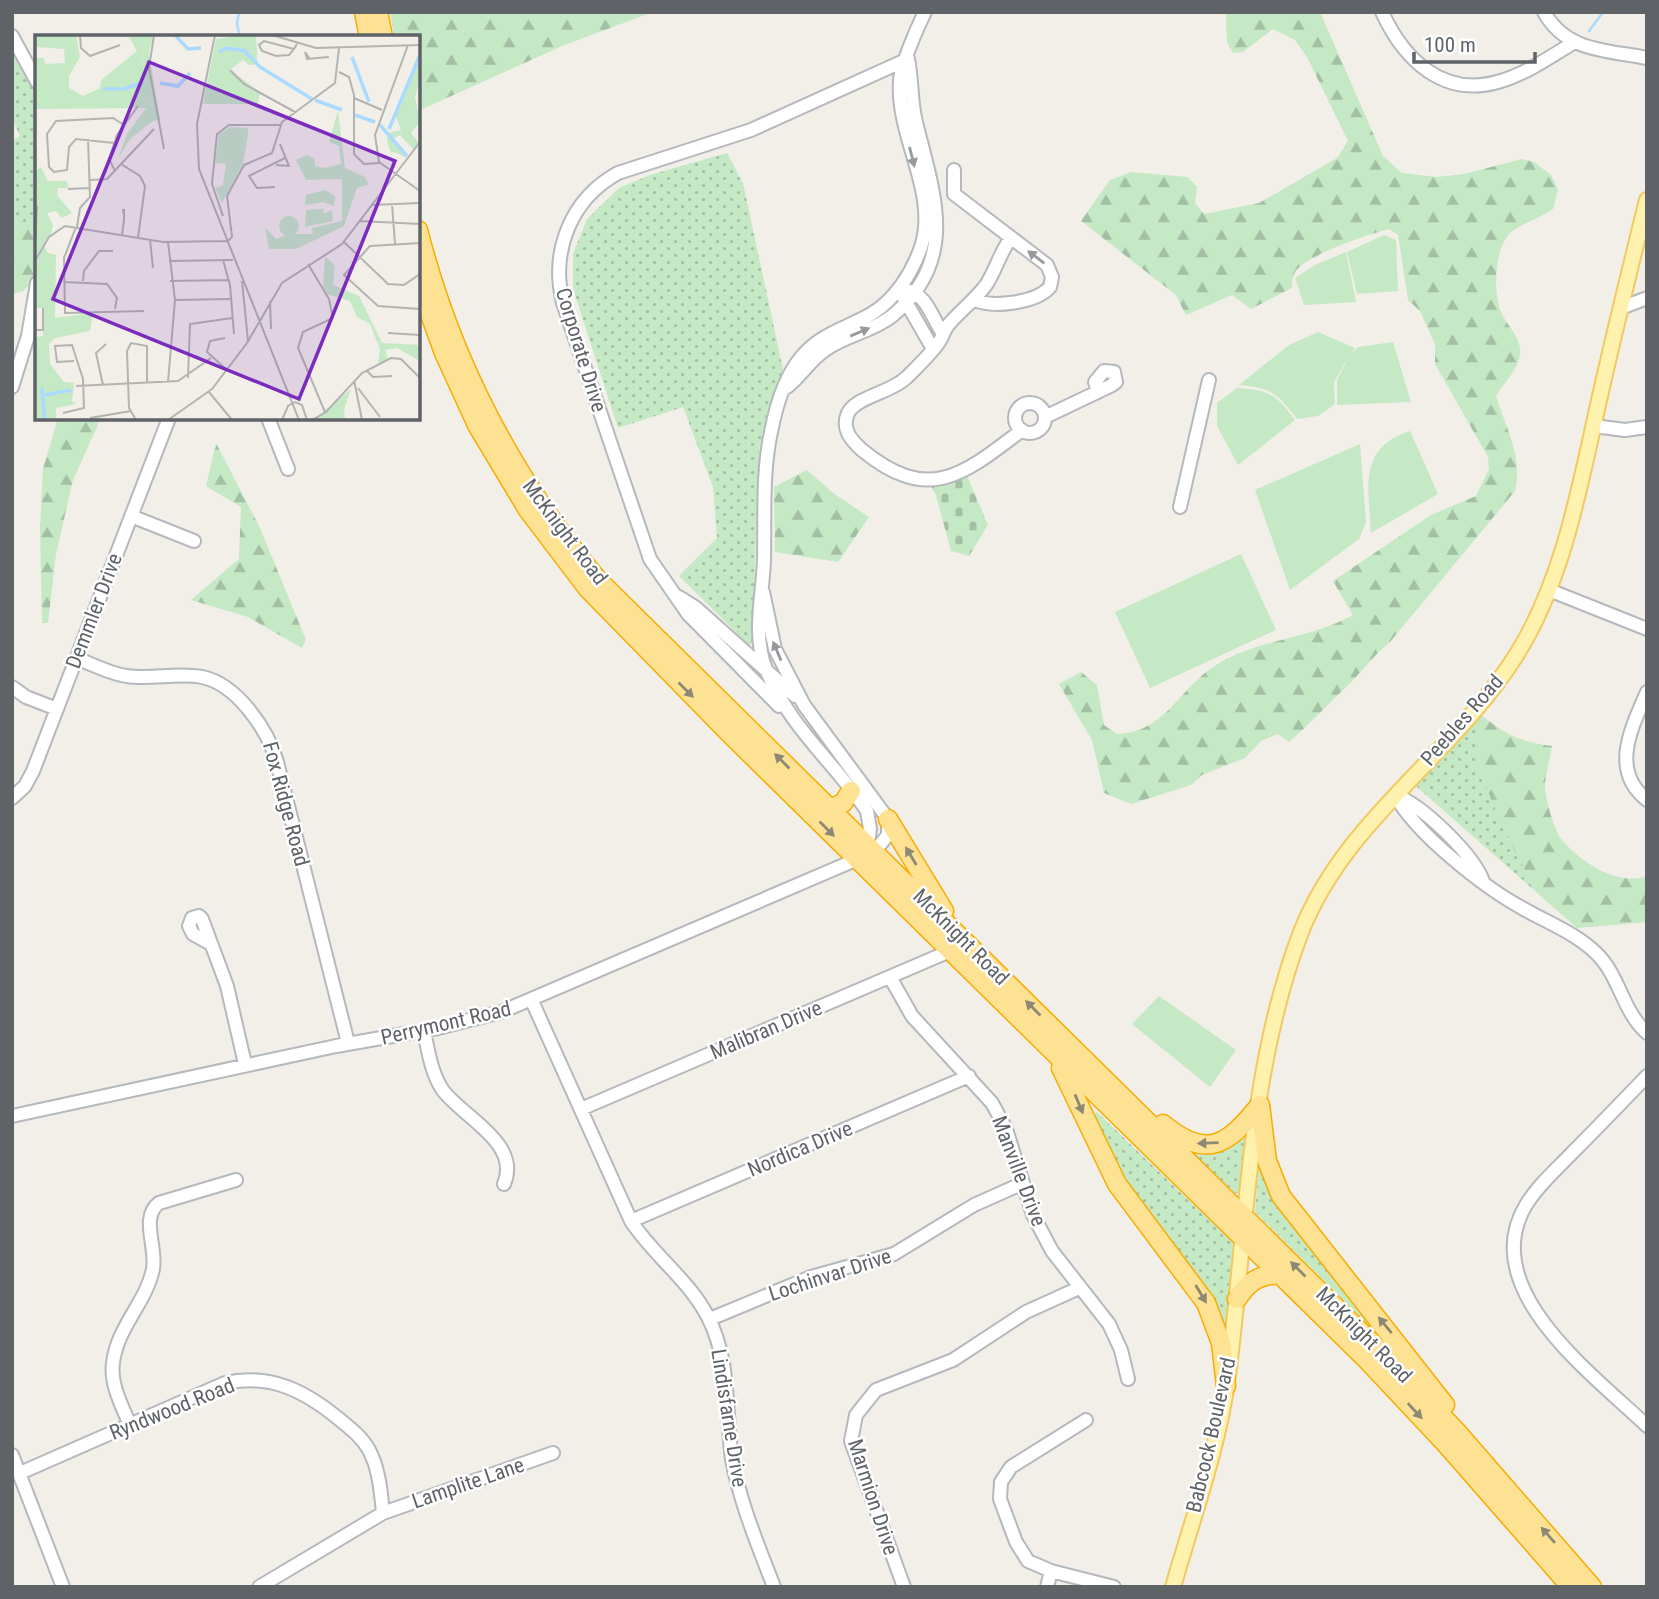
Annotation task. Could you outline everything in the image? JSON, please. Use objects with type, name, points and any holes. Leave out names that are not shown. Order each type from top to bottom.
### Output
[{"type":"highway","points":[[364,12],[369,35]]},
{"type":"highway","points":[[378,12],[383,35]]},
{"type":"highway","name":"McKnight Road","points":[[420,237],[438,299],[466,372],[514,463],[553,522],[632,616],[830,809],[867,853]]},
{"type":"highway","name":"McKnight Road","points":[[420,287],[443,353],[477,425],[515,490],[557,551],[622,626],[867,853],[1046,1044],[1403,1398],[1571,1587]]},
{"type":"highway","points":[[830,809],[843,803],[851,792]]},
{"type":"highway","points":[[888,819],[954,943]]},
{"type":"highway","name":"McKnight Road","points":[[954,943],[1081,1056],[1379,1350],[1499,1478],[1592,1587]]},
{"type":"highway","points":[[1046,1044],[1070,1084],[1117,1184],[1206,1303],[1221,1343],[1226,1386]]},
{"type":"highway","points":[[1081,1056],[1172,1131],[1194,1143],[1212,1145],[1228,1140],[1260,1105]]},
{"type":"highway","points":[[1260,1105],[1267,1161],[1281,1196],[1407,1352],[1499,1478]]},
{"type":"highway","points":[[1237,1299],[1247,1285],[1256,1279],[1281,1275]]},
{"type":"main road","name":"Peebles Road","points":[[1245,1240],[1251,1154],[1283,987],[1310,912],[1353,843],[1498,682],[1531,629],[1549,590],[1564,544],[1647,200]]},
{"type":"main road","name":"Babcock Boulevard","points":[[1173,1587],[1226,1386],[1245,1240]]},
{"type":"street","points":[[867,853],[869,817],[789,716],[766,669],[759,642],[770,434],[789,375],[809,348],[828,334],[872,313],[898,289],[917,257],[926,226],[925,206],[902,113],[900,90],[901,73],[925,12]]},
{"type":"street","points":[[1382,12],[1391,32],[1411,59],[1440,77],[1455,82],[1485,85],[1501,81],[1533,67],[1573,43]]},
{"type":"street","points":[[1544,12],[1555,30],[1573,43],[1647,58]]},
{"type":"street","points":[[12,36],[35,78]]},
{"type":"street","points":[[787,387],[822,351],[886,320],[909,297],[933,251],[938,213],[912,104],[908,59]]},
{"type":"street","name":"Corporate Drive","points":[[789,716],[688,614],[655,568],[641,538],[568,318],[558,274],[566,233],[588,195],[618,173],[751,130],[908,59]]},
{"type":"street","points":[[874,74],[893,81],[900,90]]},
{"type":"street","points":[[954,170],[954,194],[1047,265],[1052,277],[1049,288],[1036,297],[989,304],[975,300]]},
{"type":"street","points":[[1011,238],[992,275],[975,300],[948,324],[933,349],[896,387],[851,408],[846,424],[853,443],[893,473],[923,480],[964,470],[1022,430],[1036,432],[1044,425],[1045,417],[1036,404],[1022,405],[1015,418],[1022,430]]},
{"type":"street","points":[[898,289],[927,306],[943,334]]},
{"type":"street","points":[[12,387],[28,336],[35,295]]},
{"type":"street","points":[[909,297],[933,349]]},
{"type":"street","points":[[1621,307],[1647,298]]},
{"type":"street","points":[[1180,507],[1209,380]]},
{"type":"street","points":[[1045,417],[1098,392]]},
{"type":"street","name":"Demmler Drive","points":[[12,798],[33,771],[168,420]]},
{"type":"street","points":[[269,420],[288,469]]},
{"type":"street","points":[[1593,426],[1625,430],[1647,427]]},
{"type":"street","points":[[131,516],[194,541]]},
{"type":"street","points":[[1549,590],[1647,629]]},
{"type":"street","points":[[763,592],[775,649],[804,705],[888,819],[888,835],[867,853]]},
{"type":"street","name":"Corporate Drive","points":[[676,594],[695,607],[804,705]]},
{"type":"street","name":"Fox Ridge Road","points":[[76,658],[124,676],[194,676],[211,680],[244,706],[266,730],[277,762],[348,1043]]},
{"type":"street","points":[[12,687],[26,697],[57,709]]},
{"type":"street","points":[[1647,692],[1627,742],[1625,755],[1631,781],[1647,800]]},
{"type":"street","points":[[1395,795],[1403,809],[1472,875],[1506,899],[1594,951],[1612,972],[1633,1020],[1647,1033]]},
{"type":"street","name":"Perrymont Road","points":[[12,1116],[245,1064],[424,1031],[532,1001],[867,853]]},
{"type":"street","name":"Malibran Drive","points":[[581,1109],[890,977],[954,943]]},
{"type":"street","points":[[212,944],[227,986],[245,1064]]},
{"type":"street","name":"Manville Drive","points":[[890,977],[912,1016],[988,1096],[1001,1119],[1021,1184],[1045,1240],[1114,1333],[1128,1378]]},
{"type":"street","name":"Lindisfarne Drive","points":[[532,1001],[631,1221],[646,1243],[682,1280],[709,1319],[725,1372],[730,1441],[737,1484],[774,1587]]},
{"type":"street","points":[[424,1031],[430,1059],[442,1089],[488,1131],[506,1158],[509,1167],[504,1184]]},
{"type":"street","name":"Nordica Drive","points":[[631,1221],[969,1076]]},
{"type":"street","points":[[1647,1076],[1532,1196],[1518,1223],[1516,1248],[1521,1283],[1536,1315],[1552,1335],[1647,1426]]},
{"type":"street","points":[[130,1425],[116,1389],[112,1365],[119,1338],[151,1276],[154,1243],[150,1212],[159,1203],[236,1180]]},
{"type":"street","name":"Lochinvar Drive","points":[[709,1319],[804,1279],[894,1255],[974,1205],[1021,1184]]},
{"type":"street","name":"Marmion Drive","points":[[904,1587],[851,1441],[853,1423],[860,1408],[881,1387],[953,1360],[1026,1312],[1079,1288]]},
{"type":"street","name":"Ryndwood Road","points":[[19,1473],[225,1383],[246,1381],[287,1385],[318,1402],[363,1441],[373,1459],[383,1513]]},
{"type":"street","points":[[1086,1420],[1007,1471],[1000,1488],[1001,1504],[1021,1552],[1032,1563],[1051,1571],[1114,1587]]},
{"type":"street","name":"Lamplite Lane","points":[[258,1587],[383,1513],[553,1453]]},
{"type":"street","points":[[12,1455],[63,1587]]},
{"type":"street","points":[[1047,1587],[1051,1571]]},
{"type":"green space","points":[[390,12],[653,12],[562,46],[420,110],[420,35],[394,35]]},
{"type":"green space","points":[[1226,12],[1320,12],[1383,156],[1402,173],[1437,177],[1464,174],[1522,159],[1534,162],[1551,175],[1558,190],[1553,209],[1510,233],[1501,250],[1496,273],[1499,307],[1520,349],[1517,366],[1496,396],[1515,454],[1515,491],[1390,642],[1289,742],[1278,734],[1261,741],[1245,758],[1202,775],[1191,785],[1131,804],[1104,793],[1092,740],[1059,684],[1081,672],[1097,685],[1104,725],[1117,734],[1134,732],[1148,726],[1171,708],[1203,675],[1232,656],[1320,629],[1353,615],[1333,581],[1431,515],[1476,496],[1489,469],[1488,457],[1435,364],[1435,344],[1420,311],[1408,300],[1398,235],[1389,229],[1353,240],[1301,265],[1295,272],[1292,288],[1251,309],[1232,295],[1186,315],[1176,295],[1081,221],[1110,180],[1131,172],[1188,177],[1197,187],[1195,203],[1204,214],[1259,203],[1337,158],[1348,141],[1307,57],[1295,40],[1273,29],[1243,52],[1233,53],[1227,42]]},
{"type":"green space","points":[[12,46],[35,87],[35,222],[18,225],[12,219],[12,141],[20,136],[12,118]]},
{"type":"green space","points":[[727,153],[743,183],[784,374],[767,413],[759,450],[752,644],[748,644],[679,576],[717,538],[713,487],[683,407],[618,428],[573,289],[573,254],[587,219],[619,188],[650,175]]},
{"type":"green space","points":[[12,219],[18,225],[35,222],[35,280],[23,291],[12,294]]},
{"type":"green space","points":[[1384,235],[1396,240],[1398,291],[1357,294],[1347,252]]},
{"type":"green space","points":[[1346,252],[1356,302],[1304,305],[1295,278],[1317,264]]},
{"type":"green space","points":[[1318,332],[1355,348],[1352,353],[1358,347],[1393,342],[1411,402],[1337,405],[1337,380],[1351,353],[1334,382],[1335,404],[1318,416],[1297,419],[1273,393],[1239,385],[1289,345]]},
{"type":"green space","points":[[1237,388],[1271,395],[1295,420],[1238,465],[1217,426],[1217,403]]},
{"type":"green space","points":[[57,420],[100,420],[73,480],[56,554],[48,623],[42,623],[40,528],[43,469]]},
{"type":"green space","points":[[1410,431],[1438,494],[1371,533],[1368,485],[1374,459],[1381,448],[1393,438]]},
{"type":"green space","points":[[216,443],[260,528],[306,640],[302,648],[248,617],[191,600],[239,559],[241,507],[206,486]]},
{"type":"green space","points":[[1360,444],[1366,522],[1359,539],[1290,590],[1255,490]]},
{"type":"green space","points":[[964,469],[988,525],[969,556],[951,551],[936,495],[927,480]]},
{"type":"green space","points":[[807,470],[833,493],[869,517],[838,562],[775,552],[774,487]]},
{"type":"green space","points":[[1241,554],[1276,630],[1150,688],[1115,612]]},
{"type":"green space","points":[[1475,710],[1477,735],[1487,781],[1535,891],[1409,780]]},
{"type":"green space","points":[[1475,710],[1511,735],[1552,746],[1545,788],[1559,835],[1579,856],[1600,870],[1624,878],[1647,876],[1647,922],[1577,928],[1535,891],[1499,819],[1478,766]]},
{"type":"green space","points":[[1159,996],[1236,1050],[1210,1087],[1132,1024]]},
{"type":"green space","points":[[1097,1112],[1232,1242],[1235,1251],[1227,1334],[1119,1177],[1091,1117]]},
{"type":"green space","points":[[1246,1133],[1240,1194],[1235,1193],[1193,1153],[1195,1150]]},
{"type":"green space","points":[[1260,1149],[1385,1341],[1255,1212]]},
{"type":"waterway","points":[[239,12],[237,24],[240,35]]},
{"type":"waterway","points":[[1589,31],[1603,12]]}]
